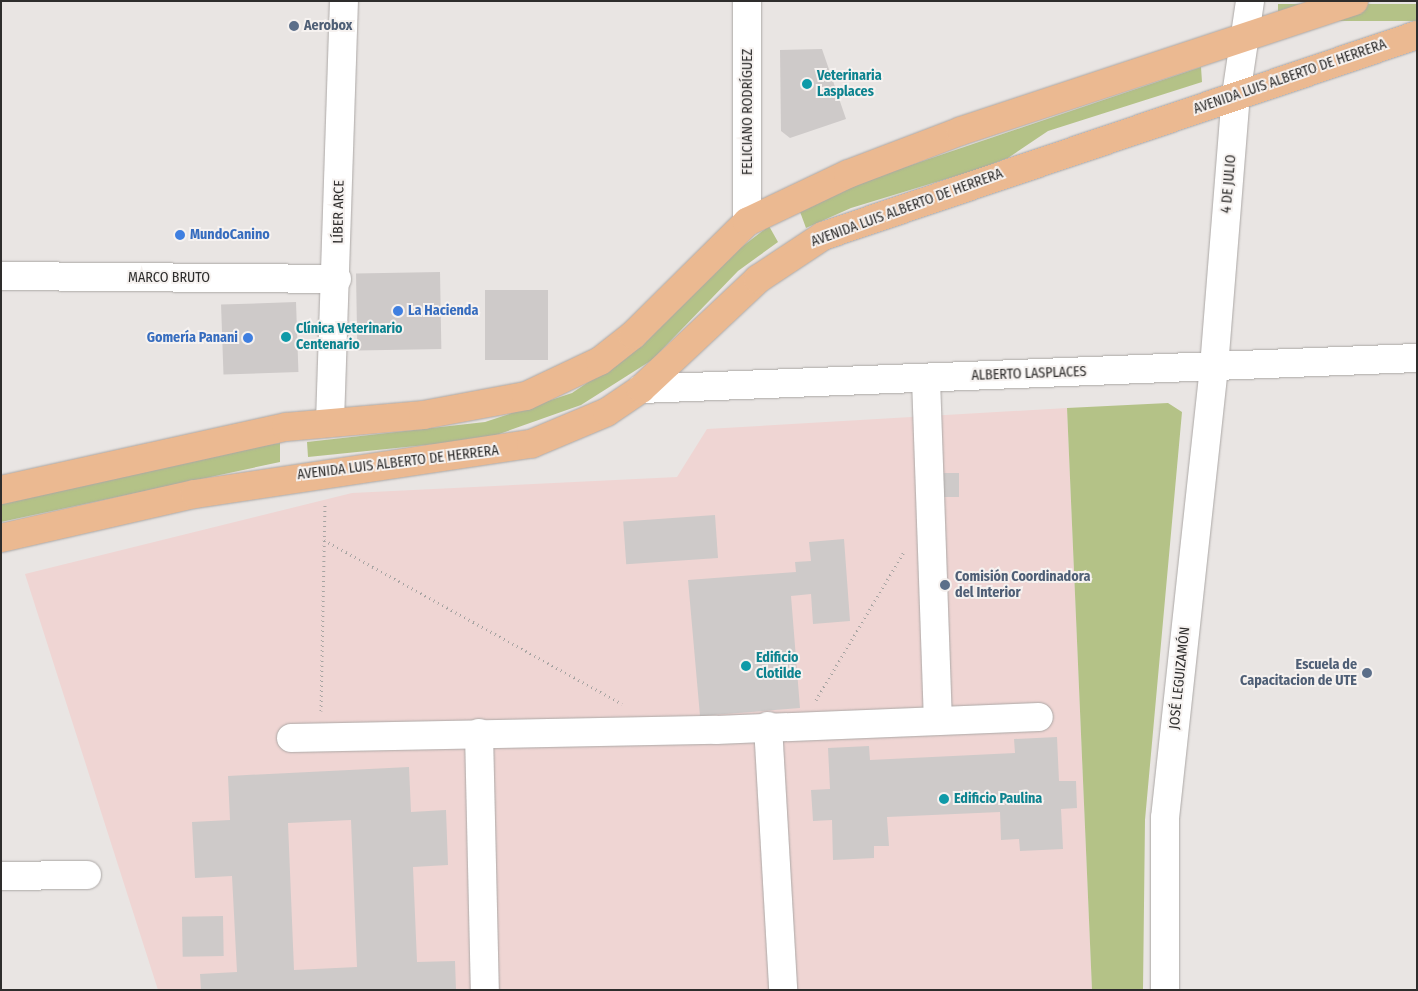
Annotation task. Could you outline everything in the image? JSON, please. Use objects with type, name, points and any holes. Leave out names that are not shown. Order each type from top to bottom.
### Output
[{"type":"main road","points":[[1,490],[186,447],[330,422],[495,405],[559,384],[633,336],[748,222],[848,174],[952,135],[1354,1]]},
{"type":"main road","name":"AVENIDA LUIS ALBERTO DE HERRERA","points":[[1,538],[195,494],[325,472],[483,455],[531,444],[607,412],[641,389],[758,279],[823,236],[1417,35]]},
{"type":"street","name":"LÍBER ARCE","points":[[330,422],[337,279],[344,1]]},
{"type":"street","name":"FELICIANO RODRÍGUEZ","points":[[747,1],[748,222]]},
{"type":"street","name":"4 DE JULIO","points":[[1214,367],[1236,95],[1250,1]]},
{"type":"street","name":"MARCO BRUTO","points":[[1,276],[337,279]]},
{"type":"street","name":"ALBERTO LASPLACES","points":[[641,389],[1417,358]]},
{"type":"street","name":"JOSÉ LEGUIZAMÓN","points":[[1165,990],[1165,818],[1214,367]]},
{"type":"street","points":[[926,379],[938,722]]},
{"type":"street","points":[[291,738],[768,726],[802,723],[938,722],[1039,717]]},
{"type":"street","points":[[768,726],[783,990]]},
{"type":"street","points":[[479,733],[485,990]]},
{"type":"street","points":[[1,876],[87,875]]},
{"type":"path","points":[[320,737],[325,472]]},
{"type":"path","points":[[324,540],[667,728]]},
{"type":"path","points":[[802,723],[906,548]]},
{"type":"shaded area","points":[[1067,408],[1092,990],[158,990],[25,574],[352,493],[677,477],[707,429]]},
{"type":"green space","points":[[1278,4],[1417,4],[1417,21],[1278,21]]},
{"type":"green space","points":[[1201,67],[1202,82],[1048,131],[1008,158],[979,169],[851,208],[806,228],[799,209],[843,188]]},
{"type":"green space","points":[[769,226],[778,242],[738,271],[652,360],[581,405],[485,439],[308,457],[307,442],[485,422],[572,393],[642,346],[730,256]]},
{"type":"green space","points":[[1168,403],[1182,412],[1145,820],[1143,990],[1092,990],[1067,408]]},
{"type":"green space","points":[[280,443],[280,462],[1,522],[1,498],[158,463]]},
{"type":"building","name":"Veterinaria Lasplaces","points":[[822,49],[846,119],[790,138],[781,131],[780,50]]},
{"type":"building","name":"La Hacienda","points":[[440,272],[441,349],[357,350],[356,273]]},
{"type":"building","points":[[485,290],[548,290],[548,360],[485,360]]},
{"type":"building","name":"Gomería Panani","points":[[296,302],[298,372],[223,375],[221,305]]},
{"type":"building","points":[[942,473],[959,473],[959,497],[942,497]]},
{"type":"building","points":[[715,515],[718,558],[626,564],[623,521]]},
{"type":"building","name":"Edificio Clotilde","points":[[844,539],[850,621],[813,624],[811,594],[791,596],[800,708],[700,716],[688,580],[796,572],[795,562],[811,561],[809,542]]},
{"type":"building","name":"Edificio Paulina","points":[[1057,737],[1059,781],[1076,781],[1077,808],[1061,809],[1063,849],[1020,851],[1019,839],[1001,840],[1000,812],[887,817],[889,846],[874,846],[874,858],[833,860],[832,820],[813,821],[811,790],[830,789],[828,748],[869,746],[870,760],[1015,753],[1014,739]]},
{"type":"building","points":[[409,767],[411,812],[446,810],[448,865],[413,867],[417,962],[455,961],[456,990],[201,990],[200,974],[237,972],[232,876],[195,878],[192,822],[230,820],[228,776]],"holes":[[[351,820],[357,967],[294,970],[288,823]]]},
{"type":"building","points":[[223,916],[224,956],[183,957],[182,917]]},
{"type":"place","name":"Aerobox","points":[[294,26]]},
{"type":"place","name":"Veterinaria Lasplaces","points":[[807,84]]},
{"type":"place","name":"MundoCanino","points":[[180,235]]},
{"type":"place","name":"La Hacienda","points":[[398,311]]},
{"type":"place","name":"Clínica Veterinario Centenario","points":[[286,337]]},
{"type":"place","name":"Gomería Panani","points":[[248,338]]},
{"type":"place","name":"Comisión Coordinadora del Interior","points":[[945,585]]},
{"type":"place","name":"Edificio Clotilde","points":[[746,666]]},
{"type":"place","name":"Escuela de Capacitacion de UTE","points":[[1367,673]]},
{"type":"place","name":"Edificio Paulina","points":[[944,799]]}]
